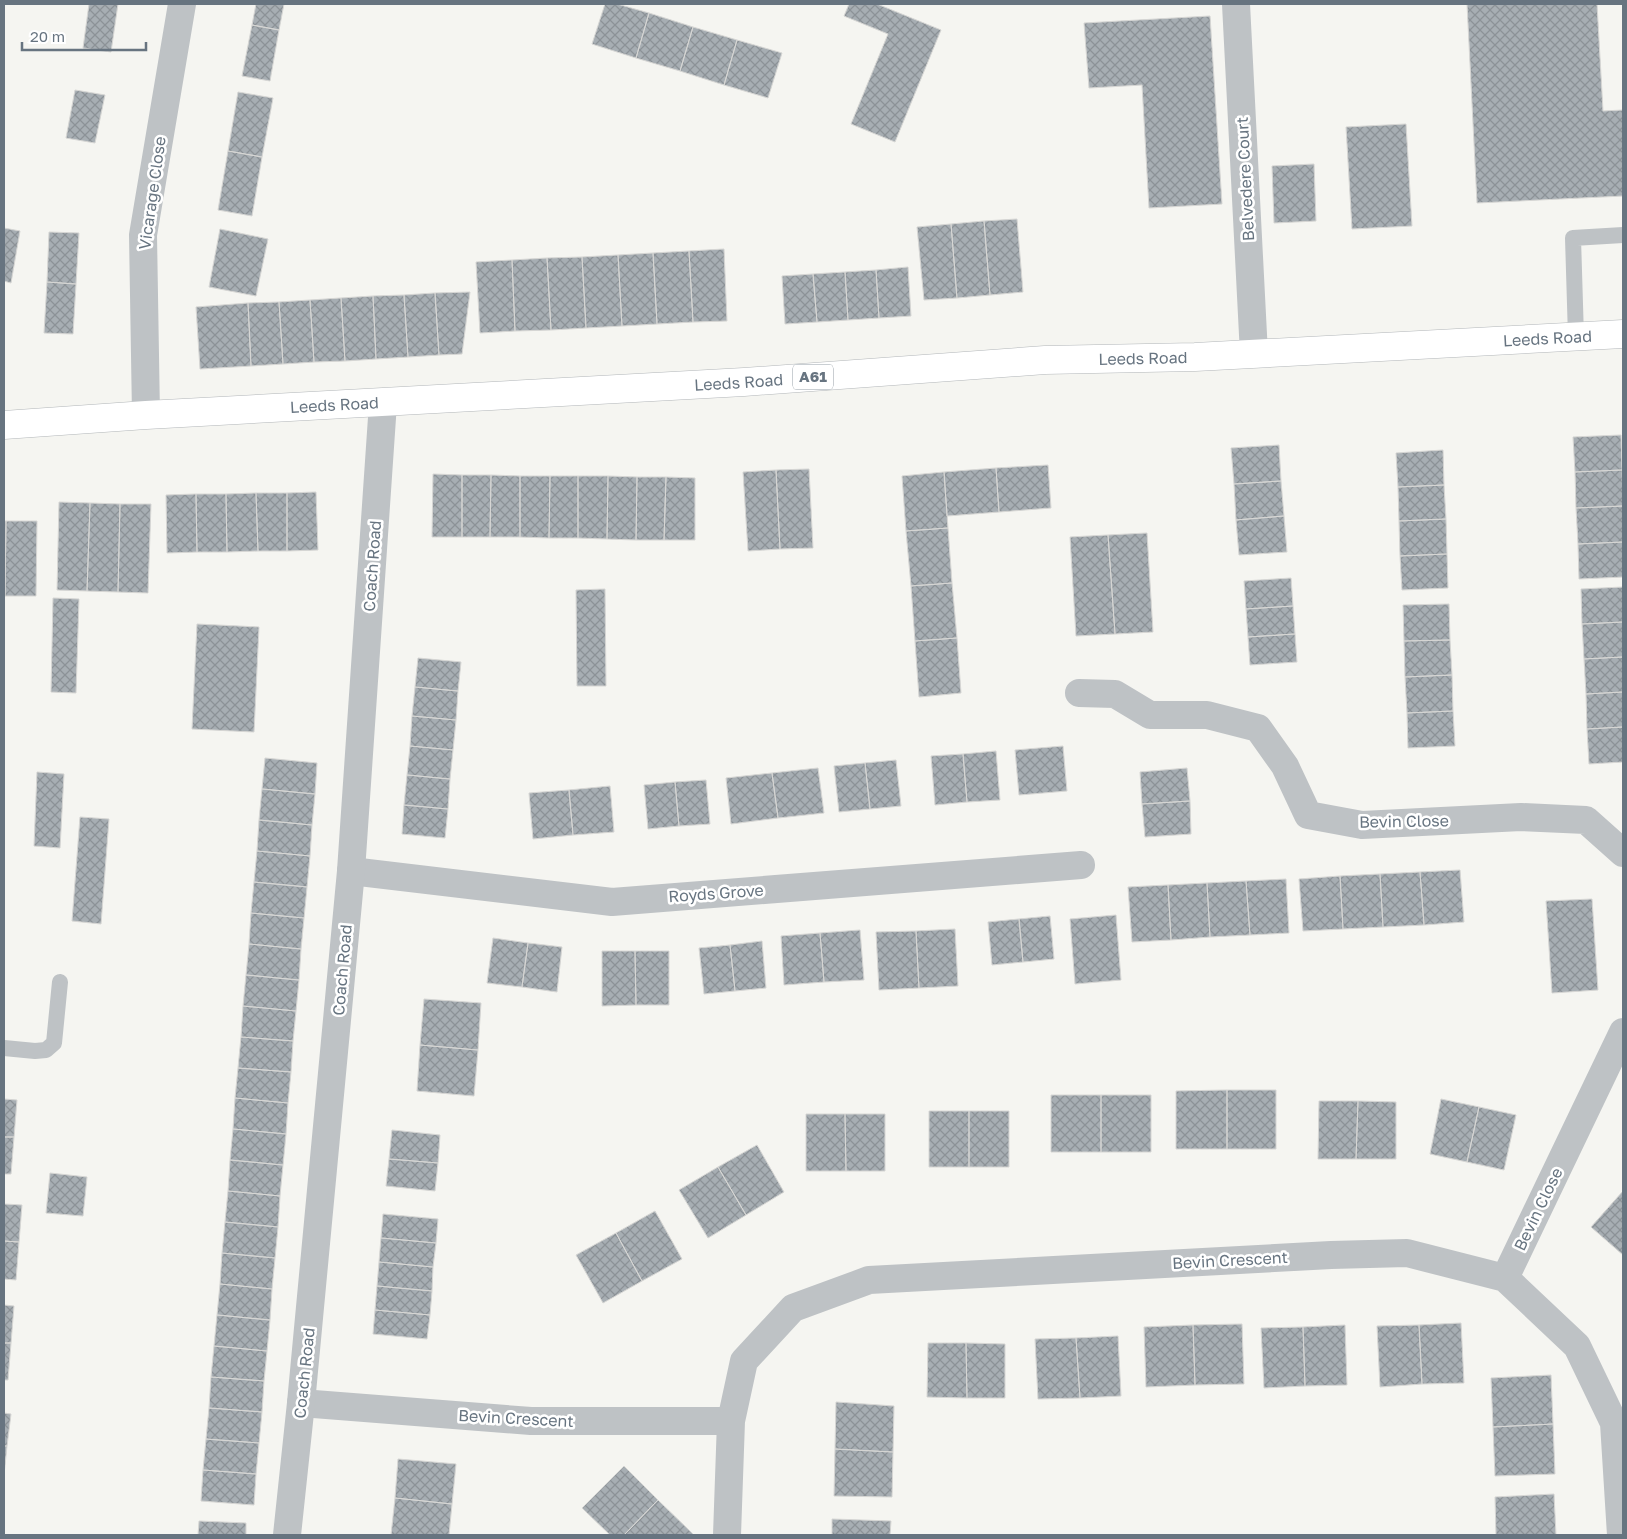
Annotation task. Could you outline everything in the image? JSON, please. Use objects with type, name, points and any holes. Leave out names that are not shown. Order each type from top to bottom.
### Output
[{"type":"main road","name":"Leeds Road","points":[[4,425],[146,415],[744,382],[1045,360],[1195,357],[1623,334]]},
{"type":"street","name":"Vicarage Close","points":[[146,415],[143,235],[182,4]]},
{"type":"street","name":"Belvedere Court","points":[[1236,4],[1254,354]]},
{"type":"street","name":"Coach Road","points":[[287,1535],[351,871],[383,403]]},
{"type":"street","name":"Bevin Close","points":[[1079,694],[1115,694],[1150,715],[1207,715],[1258,728],[1285,766],[1308,815],[1362,825],[1521,817],[1586,820],[1623,854]]},
{"type":"street","name":"Royds Grove","points":[[351,871],[612,902],[1081,865]]},
{"type":"street","name":"Bevin Close","points":[[1506,1278],[1623,1032]]},
{"type":"street","name":"Bevin Crescent","points":[[727,1535],[731,1420],[744,1360],[793,1308],[869,1280],[1331,1255],[1407,1254],[1506,1278]]},
{"type":"street","points":[[1506,1278],[1577,1346],[1614,1423],[1621,1535]]},
{"type":"street","name":"Bevin Crescent","points":[[301,1403],[531,1421],[731,1420]]},
{"type":"lane","points":[[1576,337],[1573,238],[1623,235]]},
{"type":"lane","points":[[4,1048],[36,1052],[46,1050],[54,1043],[60,982]]},
{"type":"building","points":[[89,4],[118,4],[111,52],[83,48]]},
{"type":"building","points":[[256,4],[284,4],[279,30],[252,25]]},
{"type":"building","points":[[605,4],[617,4],[649,13],[636,58],[592,44]]},
{"type":"building","points":[[849,4],[877,4],[941,30],[895,142],[851,124],[888,34],[844,16]]},
{"type":"building","points":[[1467,4],[1597,4],[1603,111],[1623,110],[1623,196],[1477,203]]},
{"type":"building","points":[[649,13],[693,27],[680,71],[636,58]]},
{"type":"building","points":[[1210,16],[1222,204],[1149,208],[1142,85],[1089,88],[1084,23]]},
{"type":"building","points":[[252,25],[279,30],[270,81],[242,76]]},
{"type":"building","points":[[693,27],[737,40],[724,85],[680,71]]},
{"type":"building","points":[[737,40],[782,53],[768,98],[724,85]]},
{"type":"building","points":[[75,90],[105,95],[95,143],[66,138]]},
{"type":"building","points":[[238,92],[273,98],[262,157],[228,151]]},
{"type":"building","points":[[1406,124],[1412,226],[1352,229],[1346,127]]},
{"type":"building","points":[[228,151],[262,157],[252,216],[218,210]]},
{"type":"building","points":[[1314,164],[1316,221],[1274,223],[1272,166]]},
{"type":"building","points":[[1017,219],[1023,292],[990,295],[984,221]]},
{"type":"building","points":[[984,221],[990,295],[957,298],[951,224]]},
{"type":"building","points":[[951,224],[957,298],[924,300],[917,227]]},
{"type":"building","points":[[4,228],[20,231],[11,283],[4,281]]},
{"type":"building","points":[[220,229],[268,239],[256,296],[209,287]]},
{"type":"building","points":[[49,232],[79,233],[76,284],[47,282]]},
{"type":"building","points":[[724,249],[727,321],[693,322],[689,251]]},
{"type":"building","points":[[689,251],[693,322],[657,324],[653,253]]},
{"type":"building","points":[[653,253],[657,324],[622,326],[618,255]]},
{"type":"building","points":[[618,255],[622,326],[586,328],[582,257]]},
{"type":"building","points":[[582,257],[586,328],[551,330],[547,258]]},
{"type":"building","points":[[547,258],[551,330],[515,331],[512,260]]},
{"type":"building","points":[[512,260],[515,331],[480,333],[476,262]]},
{"type":"building","points":[[908,267],[911,316],[879,318],[876,270]]},
{"type":"building","points":[[876,270],[879,318],[848,320],[845,272]]},
{"type":"building","points":[[845,272],[848,320],[817,322],[813,274]]},
{"type":"building","points":[[813,274],[817,322],[785,324],[782,276]]},
{"type":"building","points":[[47,282],[76,284],[73,334],[44,333]]},
{"type":"building","points":[[470,292],[462,354],[439,355],[435,293]]},
{"type":"building","points":[[435,293],[439,355],[408,357],[404,295]]},
{"type":"building","points":[[404,295],[408,357],[376,359],[373,296]]},
{"type":"building","points":[[373,296],[376,359],[345,361],[341,298]]},
{"type":"building","points":[[341,298],[345,361],[314,362],[310,300]]},
{"type":"building","points":[[310,300],[314,362],[283,364],[279,302]]},
{"type":"building","points":[[279,302],[283,364],[251,366],[248,303]]},
{"type":"building","points":[[248,303],[251,366],[200,369],[196,307]]},
{"type":"building","points":[[1621,435],[1622,470],[1575,472],[1573,437]]},
{"type":"building","points":[[1279,445],[1281,481],[1234,484],[1231,448]]},
{"type":"building","points":[[1443,450],[1444,485],[1398,487],[1396,453]]},
{"type":"building","points":[[1048,465],[1051,508],[999,512],[996,468]]},
{"type":"building","points":[[996,468],[999,512],[947,516],[944,472]]},
{"type":"building","points":[[809,469],[813,548],[780,549],[776,470]]},
{"type":"building","points":[[776,470],[780,549],[748,551],[743,472]]},
{"type":"building","points":[[1622,470],[1623,506],[1576,508],[1575,472]]},
{"type":"building","points":[[944,472],[948,528],[906,531],[902,476]]},
{"type":"building","points":[[433,474],[462,475],[462,537],[432,537]]},
{"type":"building","points":[[462,475],[491,475],[490,537],[462,537]]},
{"type":"building","points":[[491,475],[520,476],[520,537],[490,537]]},
{"type":"building","points":[[520,476],[550,476],[549,538],[520,537]]},
{"type":"building","points":[[550,476],[578,476],[578,538],[549,538]]},
{"type":"building","points":[[578,476],[608,476],[607,539],[578,538]]},
{"type":"building","points":[[608,476],[637,477],[636,540],[607,539]]},
{"type":"building","points":[[637,477],[666,477],[664,540],[636,540]]},
{"type":"building","points":[[666,477],[695,478],[695,540],[664,540]]},
{"type":"building","points":[[1281,481],[1284,516],[1236,520],[1234,484]]},
{"type":"building","points":[[1444,485],[1446,519],[1399,521],[1398,487]]},
{"type":"building","points":[[316,492],[318,550],[287,551],[287,493]]},
{"type":"building","points":[[256,493],[258,551],[227,552],[226,494]]},
{"type":"building","points":[[256,493],[287,493],[287,551],[258,551]]},
{"type":"building","points":[[196,494],[197,552],[167,553],[166,495]]},
{"type":"building","points":[[196,494],[226,494],[227,552],[197,552]]},
{"type":"building","points":[[59,502],[90,503],[87,591],[57,590]]},
{"type":"building","points":[[90,503],[120,504],[118,592],[87,591]]},
{"type":"building","points":[[120,504],[151,504],[148,593],[118,592]]},
{"type":"building","points":[[1623,506],[1623,542],[1578,544],[1576,508]]},
{"type":"building","points":[[1284,516],[1287,552],[1239,555],[1236,520]]},
{"type":"building","points":[[1446,519],[1447,554],[1400,556],[1399,521]]},
{"type":"building","points":[[4,521],[6,521],[5,596],[4,596]]},
{"type":"building","points":[[6,521],[37,521],[36,596],[5,596]]},
{"type":"building","points":[[948,528],[952,583],[911,586],[906,531]]},
{"type":"building","points":[[1147,533],[1153,632],[1115,634],[1108,535]]},
{"type":"building","points":[[1108,535],[1115,634],[1076,636],[1070,537]]},
{"type":"building","points":[[1623,542],[1623,577],[1579,579],[1578,544]]},
{"type":"building","points":[[1447,554],[1448,588],[1402,590],[1400,556]]},
{"type":"building","points":[[1291,578],[1293,606],[1246,609],[1244,581]]},
{"type":"building","points":[[952,583],[957,638],[915,641],[911,586]]},
{"type":"building","points":[[1623,587],[1623,622],[1582,624],[1581,589]]},
{"type":"building","points":[[605,589],[606,686],[577,686],[576,590]]},
{"type":"building","points":[[53,598],[79,599],[76,693],[51,692]]},
{"type":"building","points":[[1449,604],[1450,640],[1404,641],[1403,605]]},
{"type":"building","points":[[1293,606],[1295,634],[1248,637],[1246,609]]},
{"type":"building","points":[[1623,622],[1623,657],[1584,659],[1582,624]]},
{"type":"building","points":[[197,624],[259,627],[254,732],[192,729]]},
{"type":"building","points":[[1295,634],[1297,662],[1250,665],[1248,637]]},
{"type":"building","points":[[957,638],[961,693],[919,697],[915,641]]},
{"type":"building","points":[[1450,640],[1452,675],[1405,677],[1404,641]]},
{"type":"building","points":[[1623,657],[1623,692],[1586,694],[1584,659]]},
{"type":"building","points":[[418,658],[461,662],[458,691],[415,687]]},
{"type":"building","points":[[1452,675],[1453,711],[1407,713],[1405,677]]},
{"type":"building","points":[[415,687],[458,691],[456,720],[412,716]]},
{"type":"building","points":[[1623,692],[1623,727],[1587,729],[1586,694]]},
{"type":"building","points":[[1453,711],[1455,746],[1408,748],[1407,713]]},
{"type":"building","points":[[412,716],[456,720],[453,750],[410,746]]},
{"type":"building","points":[[1623,727],[1623,762],[1589,764],[1587,729]]},
{"type":"building","points":[[410,746],[453,750],[450,779],[407,775]]},
{"type":"building","points":[[1063,746],[1067,791],[1019,795],[1015,750]]},
{"type":"building","points":[[996,751],[1000,800],[967,802],[963,754]]},
{"type":"building","points":[[963,754],[967,802],[935,805],[931,756]]},
{"type":"building","points":[[265,758],[317,763],[315,794],[262,789]]},
{"type":"building","points":[[896,760],[901,806],[870,809],[865,763]]},
{"type":"building","points":[[865,763],[870,809],[839,812],[834,766]]},
{"type":"building","points":[[818,768],[824,813],[778,818],[772,773]]},
{"type":"building","points":[[1187,768],[1190,801],[1142,804],[1140,772]]},
{"type":"building","points":[[37,772],[64,774],[60,848],[34,846]]},
{"type":"building","points":[[772,773],[778,818],[731,824],[726,778]]},
{"type":"building","points":[[407,775],[450,779],[448,809],[404,805]]},
{"type":"building","points":[[706,780],[710,824],[679,826],[675,782]]},
{"type":"building","points":[[675,782],[679,826],[648,829],[644,785]]},
{"type":"building","points":[[610,786],[614,832],[573,835],[569,790]]},
{"type":"building","points":[[262,789],[315,794],[312,825],[259,820]]},
{"type":"building","points":[[569,790],[573,835],[533,839],[529,793]]},
{"type":"building","points":[[1190,801],[1191,834],[1145,837],[1142,804]]},
{"type":"building","points":[[404,805],[448,809],[445,838],[402,834]]},
{"type":"building","points":[[80,817],[109,819],[101,924],[72,921]]},
{"type":"building","points":[[259,820],[312,825],[310,856],[257,851]]},
{"type":"building","points":[[257,851],[310,856],[307,887],[254,882]]},
{"type":"building","points":[[1460,870],[1464,922],[1424,925],[1420,872]]},
{"type":"building","points":[[1420,872],[1424,925],[1383,927],[1380,874]]},
{"type":"building","points":[[1380,874],[1383,927],[1343,929],[1340,876]]},
{"type":"building","points":[[1340,876],[1343,929],[1303,931],[1299,879]]},
{"type":"building","points":[[1286,879],[1289,933],[1250,935],[1246,881]]},
{"type":"building","points":[[1246,881],[1250,935],[1210,937],[1207,883]]},
{"type":"building","points":[[254,882],[307,887],[304,918],[251,913]]},
{"type":"building","points":[[1207,883],[1210,937],[1171,940],[1168,885]]},
{"type":"building","points":[[1168,885],[1171,940],[1132,942],[1128,887]]},
{"type":"building","points":[[1592,899],[1598,990],[1552,993],[1546,901]]},
{"type":"building","points":[[251,913],[304,918],[301,949],[249,944]]},
{"type":"building","points":[[1116,915],[1121,980],[1075,984],[1070,919]]},
{"type":"building","points":[[1050,916],[1054,959],[1023,962],[1019,919]]},
{"type":"building","points":[[1019,919],[1023,962],[992,965],[988,922]]},
{"type":"building","points":[[955,929],[958,986],[919,988],[916,931]]},
{"type":"building","points":[[860,930],[864,980],[824,982],[820,933]]},
{"type":"building","points":[[916,931],[919,988],[879,990],[876,932]]},
{"type":"building","points":[[820,933],[824,982],[784,985],[781,936]]},
{"type":"building","points":[[493,938],[528,943],[522,987],[487,983]]},
{"type":"building","points":[[762,941],[766,988],[735,991],[730,945]]},
{"type":"building","points":[[528,943],[562,947],[557,992],[522,987]]},
{"type":"building","points":[[249,944],[301,949],[299,980],[246,975]]},
{"type":"building","points":[[730,945],[735,991],[704,994],[699,948]]},
{"type":"building","points":[[602,951],[635,951],[636,1005],[602,1006]]},
{"type":"building","points":[[635,951],[669,951],[669,1005],[636,1005]]},
{"type":"building","points":[[246,975],[299,980],[296,1011],[243,1006]]},
{"type":"building","points":[[424,999],[481,1003],[478,1050],[420,1045]]},
{"type":"building","points":[[243,1006],[296,1011],[293,1041],[241,1037]]},
{"type":"building","points":[[241,1037],[293,1041],[291,1072],[238,1068]]},
{"type":"building","points":[[420,1045],[478,1050],[474,1096],[417,1091]]},
{"type":"building","points":[[238,1068],[291,1072],[288,1103],[235,1098]]},
{"type":"building","points":[[1227,1090],[1276,1090],[1276,1149],[1227,1149]]},
{"type":"building","points":[[1227,1090],[1227,1149],[1176,1149],[1176,1091]]},
{"type":"building","points":[[1051,1095],[1101,1095],[1101,1152],[1051,1152]]},
{"type":"building","points":[[1101,1095],[1151,1095],[1151,1152],[1101,1152]]},
{"type":"building","points":[[235,1098],[288,1103],[286,1134],[233,1129]]},
{"type":"building","points":[[4,1099],[17,1100],[14,1137],[4,1137]]},
{"type":"building","points":[[1441,1099],[1479,1107],[1467,1162],[1430,1154]]},
{"type":"building","points":[[1319,1101],[1358,1101],[1356,1159],[1318,1159]]},
{"type":"building","points":[[1358,1101],[1396,1102],[1396,1159],[1356,1159]]},
{"type":"building","points":[[1479,1107],[1516,1115],[1504,1170],[1467,1162]]},
{"type":"building","points":[[929,1111],[969,1111],[969,1167],[929,1167]]},
{"type":"building","points":[[969,1111],[1009,1111],[1009,1167],[969,1167]]},
{"type":"building","points":[[806,1114],[845,1114],[846,1171],[806,1171]]},
{"type":"building","points":[[845,1114],[885,1114],[885,1171],[846,1171]]},
{"type":"building","points":[[233,1129],[286,1134],[283,1165],[230,1160]]},
{"type":"building","points":[[392,1130],[440,1135],[438,1163],[389,1159]]},
{"type":"building","points":[[4,1137],[14,1137],[11,1174],[4,1174]]},
{"type":"building","points":[[757,1145],[784,1192],[746,1215],[718,1167]]},
{"type":"building","points":[[389,1159],[438,1163],[435,1191],[386,1186]]},
{"type":"building","points":[[230,1160],[283,1165],[280,1196],[228,1191]]},
{"type":"building","points":[[718,1167],[746,1215],[708,1238],[679,1190]]},
{"type":"building","points":[[50,1173],[87,1177],[83,1216],[46,1213]]},
{"type":"building","points":[[228,1191],[280,1196],[278,1227],[225,1222]]},
{"type":"building","points":[[1623,1191],[1623,1255],[1591,1227]]},
{"type":"building","points":[[4,1204],[22,1205],[19,1242],[4,1241]]},
{"type":"building","points":[[655,1211],[682,1259],[642,1281],[616,1233]]},
{"type":"building","points":[[383,1214],[438,1219],[436,1243],[381,1238]]},
{"type":"building","points":[[225,1222],[278,1227],[275,1258],[222,1253]]},
{"type":"building","points":[[616,1233],[642,1281],[603,1303],[576,1255]]},
{"type":"building","points":[[381,1238],[436,1243],[433,1267],[379,1262]]},
{"type":"building","points":[[4,1241],[19,1242],[16,1280],[4,1279]]},
{"type":"building","points":[[222,1253],[275,1258],[272,1289],[220,1284]]},
{"type":"building","points":[[379,1262],[433,1267],[432,1291],[377,1286]]},
{"type":"building","points":[[220,1284],[272,1289],[270,1320],[217,1315]]},
{"type":"building","points":[[377,1286],[432,1291],[430,1315],[375,1310]]},
{"type":"building","points":[[4,1305],[14,1306],[11,1343],[4,1343]]},
{"type":"building","points":[[375,1310],[430,1315],[427,1339],[373,1334]]},
{"type":"building","points":[[217,1315],[270,1320],[267,1351],[214,1346]]},
{"type":"building","points":[[1461,1323],[1464,1383],[1422,1384],[1419,1325]]},
{"type":"building","points":[[1242,1324],[1244,1384],[1195,1385],[1193,1325]]},
{"type":"building","points":[[1193,1325],[1195,1385],[1146,1387],[1144,1327]]},
{"type":"building","points":[[1345,1325],[1347,1385],[1305,1386],[1303,1327]]},
{"type":"building","points":[[1419,1325],[1422,1384],[1380,1387],[1377,1326]]},
{"type":"building","points":[[1303,1327],[1305,1386],[1264,1388],[1261,1328]]},
{"type":"building","points":[[1118,1336],[1121,1396],[1080,1398],[1076,1338]]},
{"type":"building","points":[[1076,1338],[1080,1398],[1038,1399],[1035,1339]]},
{"type":"building","points":[[4,1343],[11,1343],[8,1380],[4,1380]]},
{"type":"building","points":[[928,1343],[966,1343],[967,1398],[927,1397]]},
{"type":"building","points":[[966,1343],[1005,1344],[1005,1398],[967,1398]]},
{"type":"building","points":[[214,1346],[267,1351],[264,1381],[211,1377]]},
{"type":"building","points":[[1551,1375],[1553,1424],[1493,1427],[1491,1378]]},
{"type":"building","points":[[211,1377],[264,1381],[262,1412],[209,1408]]},
{"type":"building","points":[[836,1402],[894,1406],[893,1452],[835,1449]]},
{"type":"building","points":[[209,1408],[262,1412],[259,1443],[206,1439]]},
{"type":"building","points":[[4,1413],[11,1414],[7,1446],[4,1446]]},
{"type":"building","points":[[1553,1424],[1555,1474],[1495,1476],[1493,1427]]},
{"type":"building","points":[[206,1439],[259,1443],[256,1474],[203,1470]]},
{"type":"building","points":[[4,1446],[7,1446],[4,1475]]},
{"type":"building","points":[[835,1449],[893,1452],[892,1497],[834,1496]]},
{"type":"building","points":[[398,1459],[456,1464],[452,1504],[395,1498]]},
{"type":"building","points":[[624,1466],[658,1500],[624,1535],[610,1535],[582,1508]]},
{"type":"building","points":[[203,1470],[256,1474],[254,1505],[201,1501]]},
{"type":"building","points":[[1554,1494],[1556,1535],[1496,1535],[1495,1497]]},
{"type":"building","points":[[395,1498],[452,1504],[449,1535],[391,1535]]},
{"type":"building","points":[[658,1500],[693,1534],[624,1535]]},
{"type":"building","points":[[832,1519],[891,1521],[890,1535],[832,1535]]},
{"type":"building","points":[[199,1521],[246,1523],[246,1535],[198,1535]]}]
